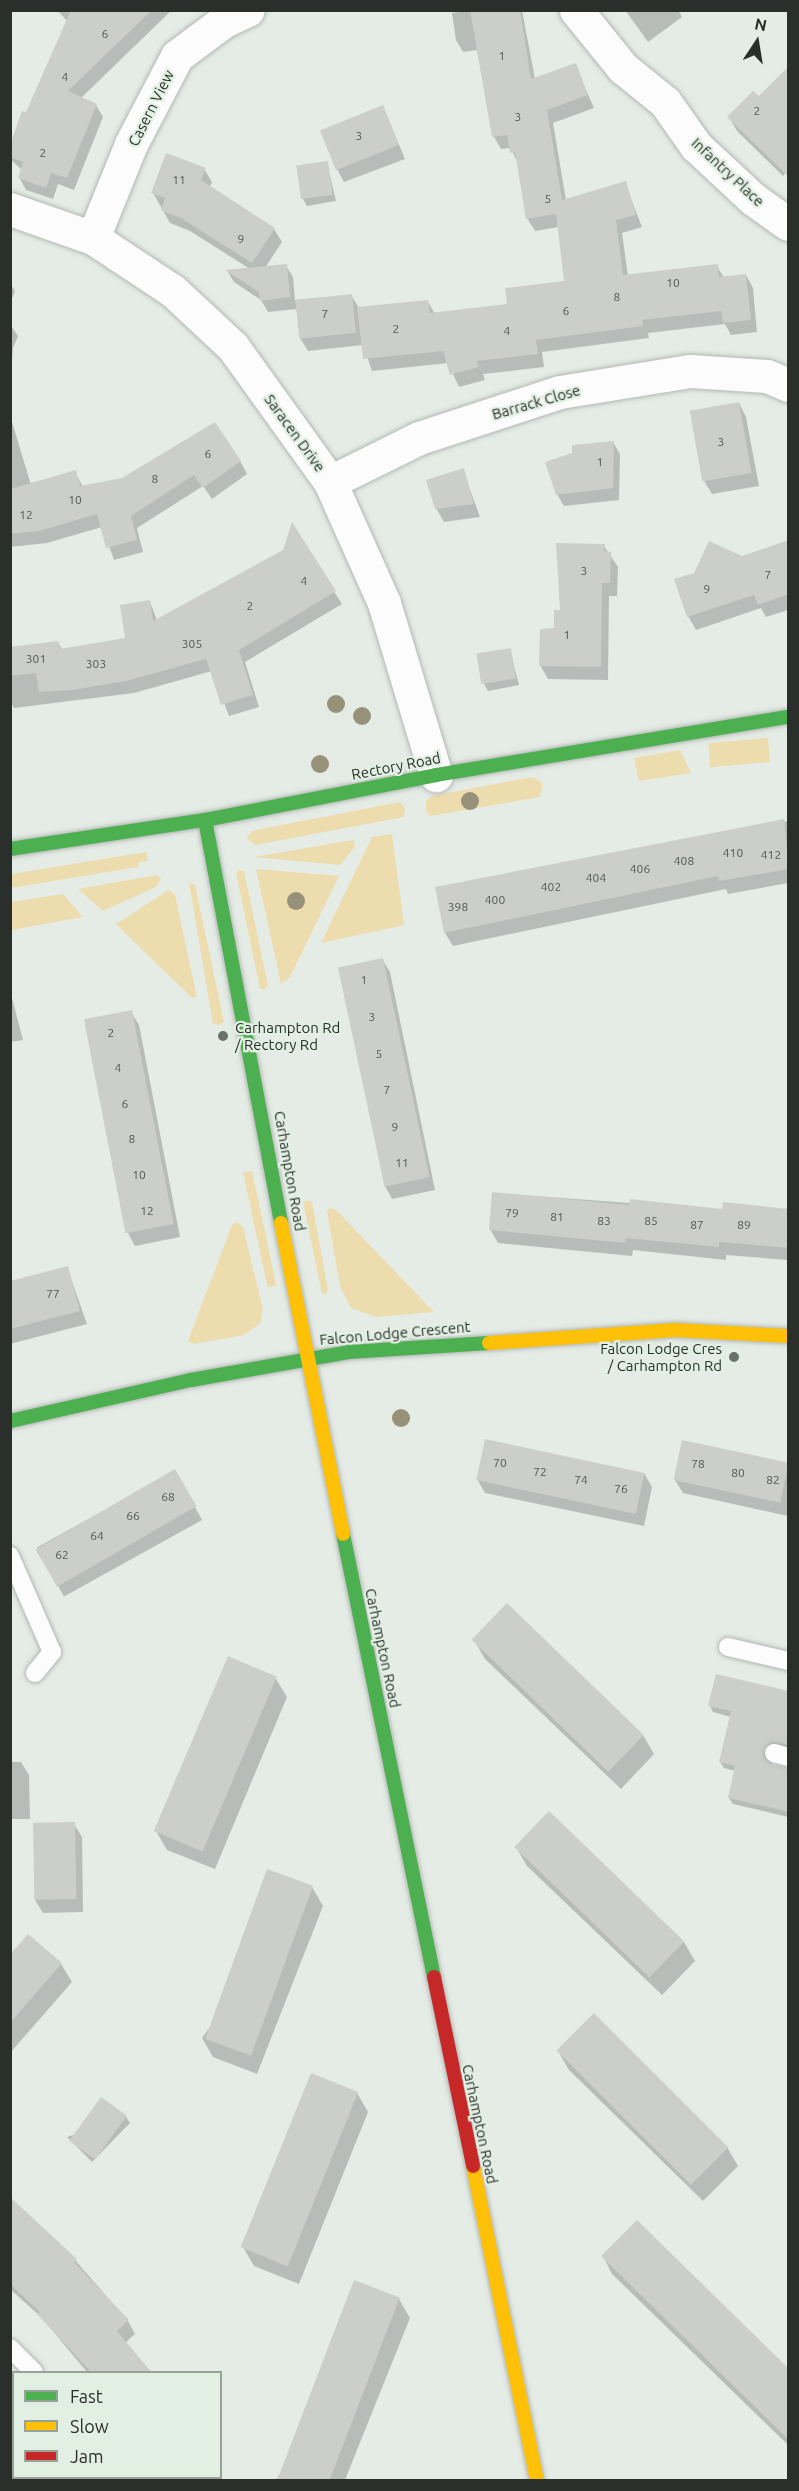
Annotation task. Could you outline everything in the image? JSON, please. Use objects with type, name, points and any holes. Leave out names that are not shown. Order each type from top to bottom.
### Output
[{"type":"street","name":"Casern View","points":[[93,238],[131,144],[177,56],[224,21],[248,10]]},
{"type":"street","name":"Infantry Place","points":[[576,10],[623,68],[665,102],[696,146],[753,199],[789,224]]},
{"type":"street","name":"Saracen Drive","points":[[10,209],[93,238],[173,291],[233,347],[330,482],[384,603],[436,775]]},
{"type":"street","name":"Barrack Close","points":[[330,482],[419,438],[560,392],[690,371],[767,376],[789,384]]},
{"type":"street","name":"Rectory Road","points":[[10,849],[205,820],[436,775],[789,717]]},
{"type":"street","name":"Carhampton Road","points":[[205,820],[307,1357],[537,2481]]},
{"type":"street","name":"Falcon Lodge Crescent","points":[[10,1421],[307,1357],[675,1330],[789,1336]]},
{"type":"lane","points":[[10,1556],[52,1652],[35,1673]]},
{"type":"lane","points":[[729,1647],[789,1661]]},
{"type":"lane","points":[[10,2348],[31,2371]]},
{"type":"shaded area","points":[[768,738],[770,762],[710,767],[708,743]]},
{"type":"shaded area","points":[[680,750],[691,773],[639,781],[634,758]]},
{"type":"shaded area","points":[[533,777],[543,784],[540,797],[430,816],[426,812],[426,801],[431,796]]},
{"type":"shaded area","points":[[400,802],[405,808],[404,817],[255,845],[247,838],[252,831]]},
{"type":"shaded area","points":[[392,834],[404,925],[321,943],[372,837]]},
{"type":"shaded area","points":[[353,840],[355,847],[340,865],[254,857]]},
{"type":"shaded area","points":[[146,852],[148,861],[139,862],[138,867],[11,888],[11,874]]},
{"type":"shaded area","points":[[256,869],[339,876],[290,977],[281,984]]},
{"type":"shaded area","points":[[244,871],[268,986],[264,989],[260,989],[236,872]]},
{"type":"shaded area","points":[[157,875],[161,879],[156,887],[103,911],[78,889]]},
{"type":"shaded area","points":[[189,882],[195,885],[224,1022],[220,1025],[213,1024]]},
{"type":"shaded area","points":[[169,890],[175,895],[197,997],[192,998],[116,924]]},
{"type":"shaded area","points":[[63,894],[83,917],[11,930],[11,902]]},
{"type":"shaded area","points":[[252,1171],[276,1285],[268,1287],[243,1173]]},
{"type":"shaded area","points":[[308,1200],[312,1202],[328,1290],[325,1295],[322,1294],[303,1202]]},
{"type":"shaded area","points":[[330,1208],[336,1210],[434,1312],[376,1317],[351,1308],[340,1286],[327,1211]]},
{"type":"shaded area","points":[[237,1222],[243,1227],[263,1310],[260,1323],[244,1335],[194,1344],[188,1341],[232,1225]]},
{"type":"building","points":[[71,10],[152,10],[68,91],[97,104],[67,178],[51,173],[46,188],[18,178],[23,162],[10,157],[10,145],[22,111],[26,112]]},
{"type":"building","points":[[470,10],[520,10],[531,79],[576,63],[588,95],[547,110],[562,200],[626,181],[636,215],[616,220],[623,275],[718,264],[719,277],[746,274],[751,320],[723,323],[721,311],[642,320],[643,326],[536,340],[538,354],[477,361],[479,367],[450,375],[443,351],[363,359],[357,307],[428,300],[430,313],[507,304],[505,288],[564,281],[556,214],[526,219],[515,152],[510,153],[507,135],[492,137]]},
{"type":"building","points":[[789,66],[789,177],[727,117],[753,91],[759,96]]},
{"type":"building","points":[[383,105],[399,145],[336,170],[320,130]]},
{"type":"building","points":[[166,153],[206,168],[201,180],[275,228],[252,263],[181,218],[161,210],[165,198],[151,193]]},
{"type":"building","points":[[328,161],[333,195],[301,199],[296,165]]},
{"type":"building","points":[[287,264],[290,297],[260,301],[259,292],[225,270]]},
{"type":"building","points":[[352,294],[356,333],[299,339],[295,300]]},
{"type":"building","points":[[739,402],[752,473],[702,482],[690,411]]},
{"type":"building","points":[[215,422],[241,461],[203,488],[194,475],[131,516],[137,540],[106,548],[97,514],[39,531],[10,534],[10,489],[76,470],[80,486],[122,478]]},
{"type":"building","points":[[614,441],[613,488],[556,495],[545,462],[572,453],[572,445]]},
{"type":"building","points":[[464,468],[474,504],[435,509],[426,480]]},
{"type":"building","points":[[292,522],[336,591],[239,650],[253,695],[221,705],[206,659],[126,681],[72,690],[39,692],[36,673],[10,676],[10,647],[58,641],[60,649],[125,638],[120,605],[150,600],[153,621],[283,550]]},
{"type":"building","points":[[789,540],[789,594],[758,605],[754,595],[687,617],[674,579],[694,573],[709,541],[742,556]]},
{"type":"building","points":[[556,543],[605,544],[604,551],[611,552],[610,583],[602,583],[601,667],[539,666],[540,629],[554,628],[554,610],[560,610]]},
{"type":"building","points":[[511,648],[516,679],[481,684],[476,653]]},
{"type":"building","points":[[784,819],[789,869],[719,881],[718,876],[444,933],[435,887]]},
{"type":"building","points":[[383,958],[430,1177],[385,1187],[338,968]]},
{"type":"building","points":[[132,1010],[174,1224],[125,1233],[84,1019]]},
{"type":"building","points":[[492,1192],[629,1205],[630,1199],[722,1209],[723,1202],[789,1209],[789,1248],[719,1242],[719,1247],[626,1238],[625,1243],[489,1230]]},
{"type":"building","points":[[68,1266],[80,1311],[10,1329],[10,1281]]},
{"type":"building","points":[[485,1439],[644,1473],[636,1514],[476,1480]]},
{"type":"building","points":[[682,1440],[788,1463],[780,1503],[673,1480]]},
{"type":"building","points":[[175,1469],[196,1506],[57,1587],[36,1550]]},
{"type":"building","points":[[507,1603],[644,1735],[608,1772],[472,1640]]},
{"type":"building","points":[[228,1656],[277,1677],[203,1852],[154,1831]]},
{"type":"building","points":[[716,1674],[789,1691],[789,1745],[771,1742],[763,1755],[770,1764],[789,1768],[789,1812],[728,1798],[735,1766],[719,1762],[731,1711],[708,1706]]},
{"type":"building","points":[[549,1811],[684,1942],[650,1978],[514,1847]]},
{"type":"building","points":[[75,1822],[76,1899],[34,1900],[33,1823]]},
{"type":"building","points":[[267,1869],[313,1886],[251,2056],[205,2039]]},
{"type":"building","points":[[28,1934],[62,1963],[10,2023],[10,1955]]},
{"type":"building","points":[[594,2013],[728,2147],[691,2185],[557,2050]]},
{"type":"building","points":[[311,2073],[358,2092],[288,2266],[241,2247]]},
{"type":"building","points":[[101,2097],[127,2116],[95,2159],[69,2141]]},
{"type":"building","points":[[10,2197],[77,2259],[74,2262],[129,2320],[117,2331],[150,2371],[90,2371],[37,2314],[40,2312],[10,2284]]},
{"type":"building","points":[[637,2220],[789,2369],[789,2440],[601,2256]]},
{"type":"building","points":[[354,2280],[400,2298],[330,2480],[277,2480]]},
{"type":"traffic: fast","points":[[10,849],[205,820],[436,775],[788,717]]},
{"type":"traffic: fast","points":[[205,820],[281,1223]]},
{"type":"traffic: fast","points":[[10,1421],[191,1380],[349,1352],[489,1343]]},
{"type":"traffic: fast","points":[[343,1534],[434,1977]]},
{"type":"traffic: slow","points":[[281,1223],[343,1534]]},
{"type":"traffic: slow","points":[[489,1343],[675,1330],[788,1336]]},
{"type":"traffic: slow","points":[[473,2166],[537,2480]]},
{"type":"traffic: jam","points":[[434,1977],[473,2166]]},
{"type":"place","name":"Carhampton Rd / Rectory Rd","points":[[223,1036]]},
{"type":"place","name":"Falcon Lodge Cres / Carhampton Rd","points":[[734,1357]]}]
